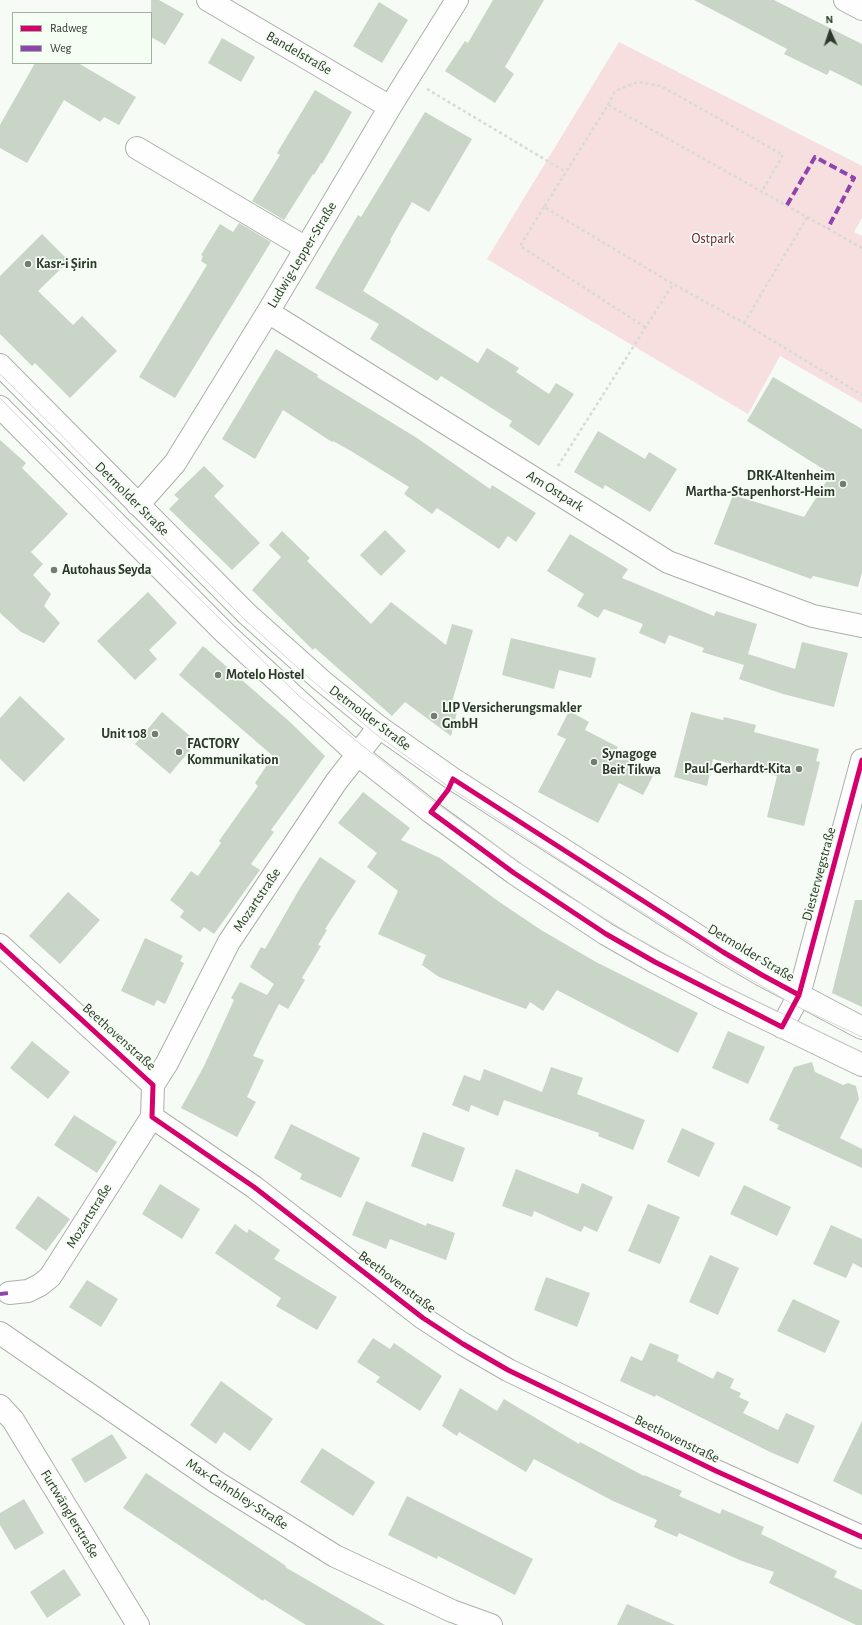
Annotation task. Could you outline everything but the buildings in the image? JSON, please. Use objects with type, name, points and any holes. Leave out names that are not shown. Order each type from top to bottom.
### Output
[{"type":"street","name":"Bandelstraße","points":[[208,0],[390,107]]},
{"type":"street","name":"Ludwig-Lepper-Straße","points":[[138,505],[175,463],[268,312],[390,107],[457,0]]},
{"type":"street","points":[[845,0],[862,8]]},
{"type":"street","points":[[137,148],[306,248]]},
{"type":"street","name":"Am Ostpark","points":[[268,312],[668,562],[813,616],[862,626]]},
{"type":"street","name":"Detmolder Straße","points":[[0,365],[247,614],[322,681],[379,727],[453,779],[710,943],[762,975],[862,1028]]},
{"type":"street","name":"Detmolder Straße","points":[[0,407],[226,634],[357,754],[431,812],[507,868],[606,934],[668,969],[782,1027],[862,1065]]},
{"type":"street","name":"Mozartstraße","points":[[153,1085],[167,1063],[229,942],[336,782],[379,727]]},
{"type":"street","name":"Diesterwegstraße","points":[[799,995],[857,792],[862,760]]},
{"type":"street","name":"Beethovenstraße","points":[[0,945],[153,1085],[152,1117],[254,1187],[396,1298],[463,1344],[508,1370],[716,1471],[862,1537]]},
{"type":"street","name":"Detmolder Straße","points":[[782,1027],[799,995]]},
{"type":"street","name":"Mozartstraße","points":[[9,1293],[28,1291],[40,1285],[50,1277],[152,1117]]},
{"type":"street","name":"Max-Cahnbley-Straße","points":[[0,1333],[216,1482],[335,1556],[452,1611],[491,1625]]},
{"type":"street","name":"Furtwänglerstraße","points":[[0,1406],[12,1420],[138,1625]]},
{"type":"path","points":[[409,78],[566,172]]},
{"type":"path","points":[[645,327],[520,246],[608,105],[615,90],[638,82],[660,86],[783,155],[762,191]]},
{"type":"path","points":[[608,105],[808,216],[862,248]]},
{"type":"path","points":[[544,208],[673,284],[744,323],[862,394]]},
{"type":"path","points":[[744,323],[808,216]]},
{"type":"path","points":[[545,485],[673,284]]},
{"type":"green space","name":"Ostpark","points":[[619,42],[862,166],[862,218],[854,232],[862,236],[862,403],[780,356],[748,414],[487,259]]},
{"type":"tram line","points":[[0,374],[243,618],[309,678],[377,735],[449,787],[574,869],[718,960],[794,1005],[862,1037]]},
{"type":"tram line","points":[[0,398],[122,523],[299,696],[437,804],[560,891],[635,937],[707,977],[862,1052]]},
{"type":"marked path","points":[[787,205],[815,157],[854,178],[828,228]]},
{"type":"marked path","points":[[0,1294],[9,1293]]},
{"type":"cycle path","points":[[799,995],[723,952],[453,779],[448,790],[431,812],[514,873],[606,934],[655,962],[782,1027],[799,995],[862,760]]},
{"type":"cycle path","points":[[0,945],[153,1085],[152,1117],[254,1187],[423,1318],[463,1344],[508,1370],[716,1471],[862,1537]]},
{"type":"place","name":"Kasr-i Şirin","points":[[28,264]]},
{"type":"place","name":"DRK-Altenheim Martha-Stapenhorst-Heim","points":[[843,484]]},
{"type":"place","name":"Autohaus Seyda","points":[[54,570]]},
{"type":"place","name":"Motelo Hostel","points":[[218,675]]},
{"type":"place","name":"LIP Versicherungsmakler GmbH","points":[[434,716]]},
{"type":"place","name":"Unit 108","points":[[155,734]]},
{"type":"place","name":"FACTORY Kommunikation","points":[[179,752]]},
{"type":"place","name":"Synagoge Beit Tikwa","points":[[594,762]]},
{"type":"place","name":"Paul-Gerhardt-Kita","points":[[799,769]]}]
